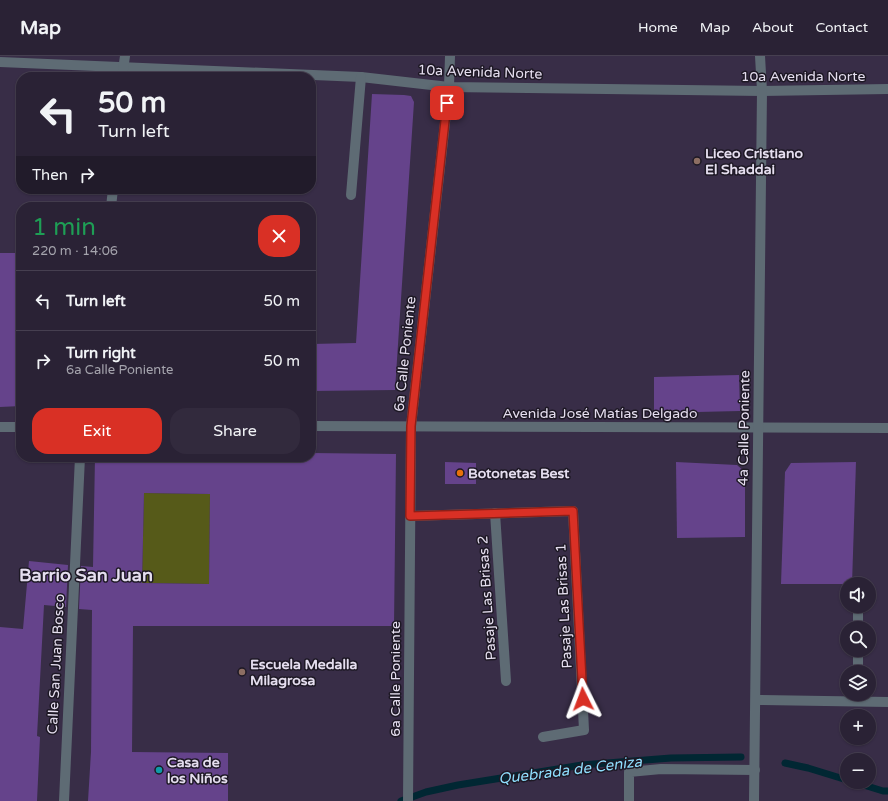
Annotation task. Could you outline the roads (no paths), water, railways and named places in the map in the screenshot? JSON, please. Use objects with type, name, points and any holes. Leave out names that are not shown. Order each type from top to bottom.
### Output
[{"type":"street","points":[[123,72],[125,56]]},
{"type":"street","name":"6a Calle Poniente","points":[[408,801],[411,426],[448,87],[450,56]]},
{"type":"street","name":"4a Calle Poniente","points":[[754,801],[762,91],[760,56]]},
{"type":"street","name":"10a Avenida Norte","points":[[0,62],[123,72]]},
{"type":"street","name":"10a Avenida Norte","points":[[316,76],[361,77],[448,87],[762,91],[888,89]]},
{"type":"street","points":[[351,195],[361,77]]},
{"type":"street","name":"Avenida José Matías Delgado","points":[[316,426],[888,428]]},
{"type":"street","points":[[0,427],[16,427]]},
{"type":"street","name":"Calle San Juan Bosco","points":[[64,801],[80,462]]},
{"type":"street","name":"Pasaje Las Brisas 1","points":[[495,513],[573,511],[584,730],[543,737]]},
{"type":"street","points":[[410,516],[495,513]]},
{"type":"street","name":"Pasaje Las Brisas 2","points":[[495,513],[506,681]]},
{"type":"street","points":[[756,700],[840,698]]},
{"type":"street","points":[[876,700],[888,702]]},
{"type":"street","points":[[630,801],[629,772],[661,769],[755,770]]},
{"type":"waterway","name":"Quebrada de Ceniza","points":[[401,801],[426,792],[458,785],[582,765],[671,758],[741,757]]},
{"type":"waterway","name":"Quebrada de Ceniza","points":[[785,763],[840,778]]},
{"type":"waterway","name":"Quebrada de Ceniza","points":[[876,789],[888,791]]},
{"type":"place","name":"Liceo Cristiano El Shaddai","points":[[697,161]]},
{"type":"place","name":"Botonetas Best","points":[[460,473]]},
{"type":"place","name":"Escuela Medalla Milagrosa","points":[[242,672]]},
{"type":"place","name":"Casa de los Niños","points":[[159,770]]},
{"type":"district","name":"Barrio San Juan","points":[[86,575]]}]
